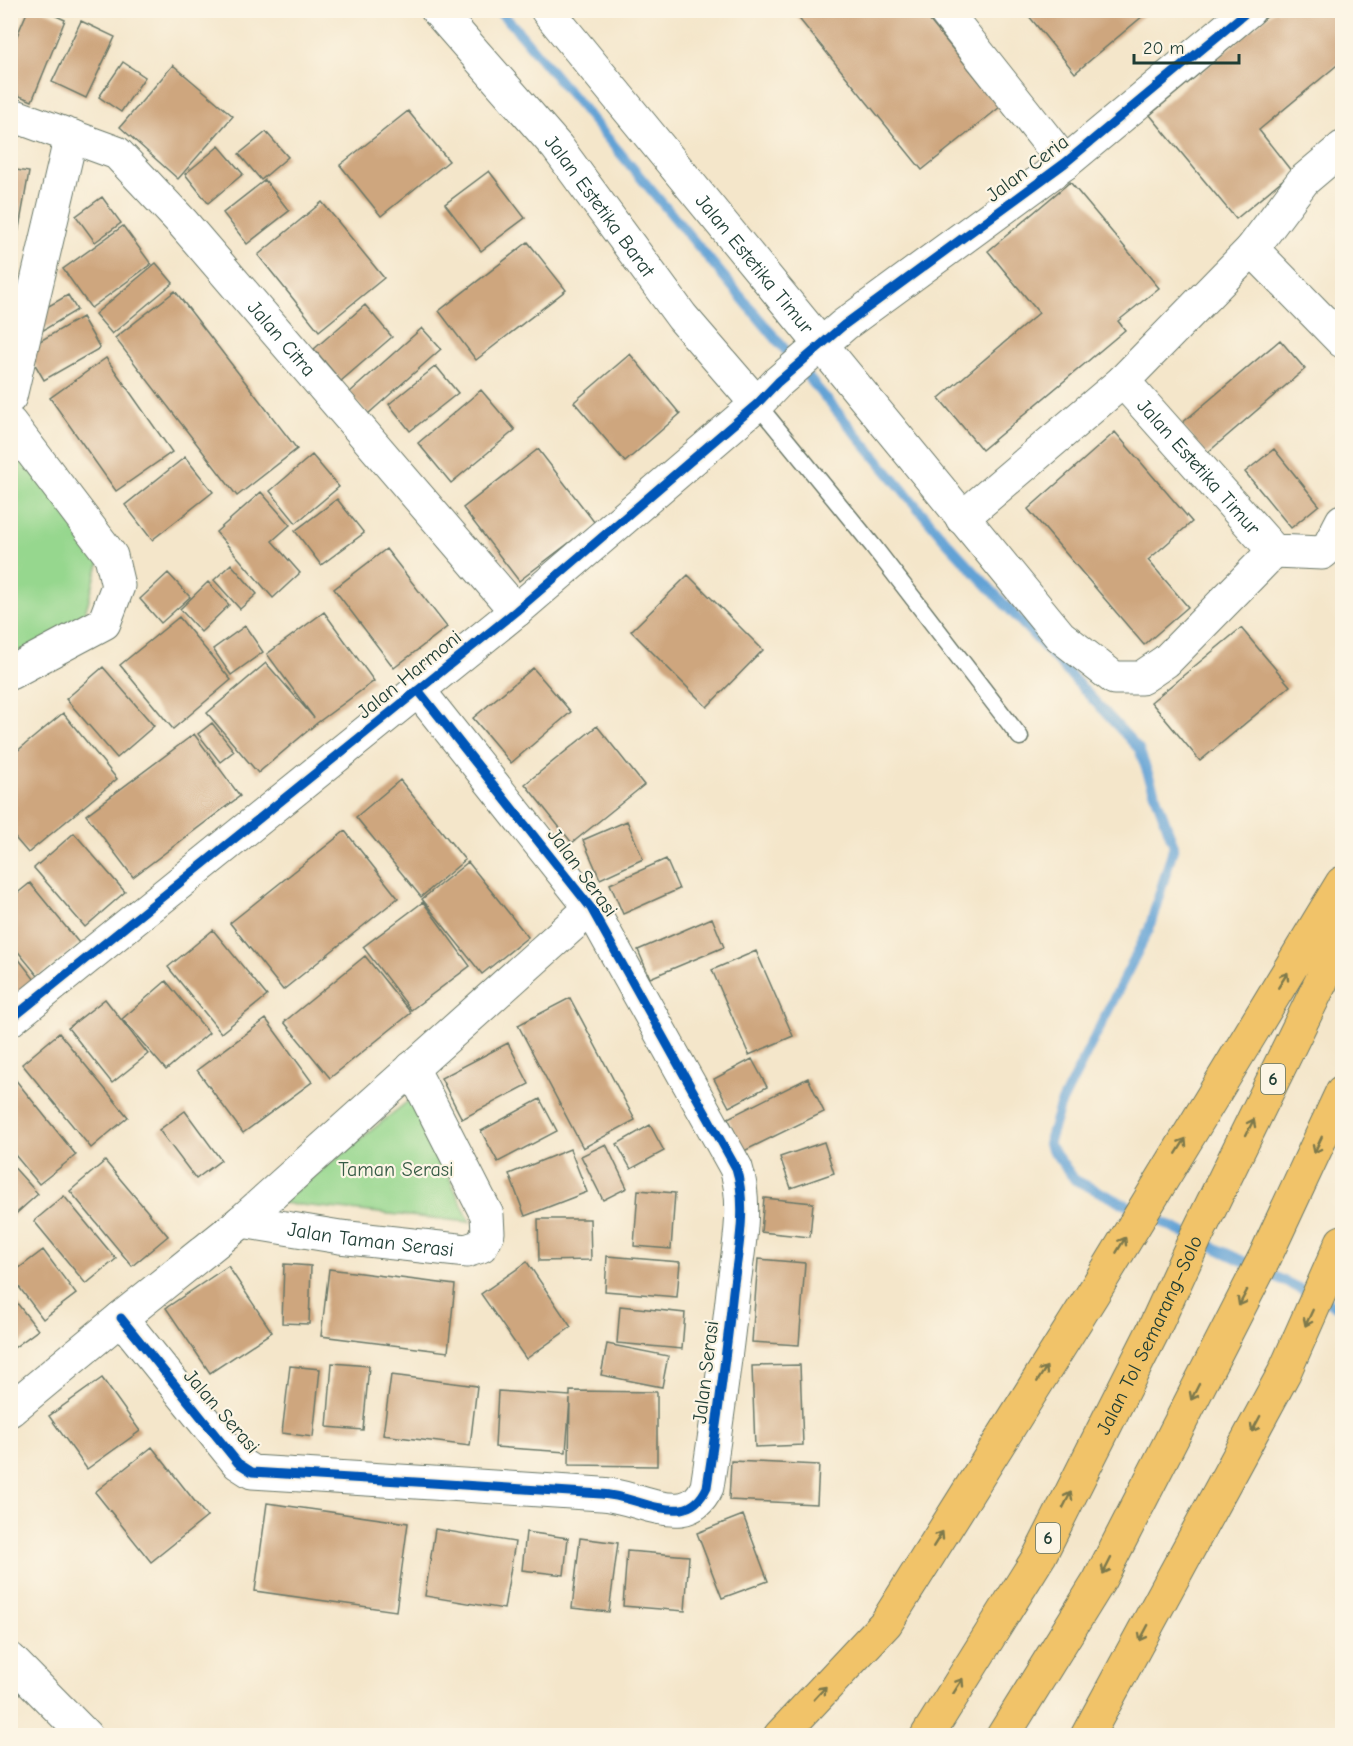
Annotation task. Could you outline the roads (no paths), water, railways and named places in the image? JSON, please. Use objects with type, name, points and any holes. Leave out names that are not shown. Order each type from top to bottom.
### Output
[{"type":"highway","points":[[780,1736],[886,1623],[1092,1294],[1342,884]]},
{"type":"highway","name":"Jalan Tol Semarang–Solo","points":[[927,1736],[1040,1555],[1153,1331],[1196,1237],[1321,982],[1342,919]]},
{"type":"highway","points":[[1003,1736],[1099,1581],[1265,1257],[1342,1092]]},
{"type":"highway","points":[[1087,1736],[1284,1373],[1338,1253]]},
{"type":"street","name":"Jalan Estetika Barat","points":[[437,10],[557,147],[682,317],[763,398]]},
{"type":"street","name":"Jalan Estetika Timur","points":[[546,10],[818,349],[1060,636],[1114,678],[1141,678],[1167,661],[1274,551]]},
{"type":"street","points":[[944,10],[1065,163]]},
{"type":"street","name":"Jalan Ceria","points":[[818,349],[844,325],[1065,163],[1249,10]]},
{"type":"street","name":"Jalan Citra","points":[[10,114],[117,153],[182,222],[516,611]]},
{"type":"street","points":[[10,397],[71,136]]},
{"type":"street","name":"Jalan Estetika Timur","points":[[962,518],[1123,381],[1252,249],[1303,181],[1342,148]]},
{"type":"street","points":[[1252,249],[1342,341]]},
{"type":"street","name":"Jalan Harmoni","points":[[10,1020],[516,611],[818,349]]},
{"type":"street","name":"Jalan Estetika Timur","points":[[1123,381],[1274,551],[1322,553],[1328,548],[1342,521]]},
{"type":"street","points":[[10,423],[111,556],[118,586],[104,623],[10,673]]},
{"type":"street","name":"Jalan Serasi","points":[[121,1318],[238,1463],[252,1472],[609,1494],[671,1509],[685,1508],[696,1503],[708,1486],[723,1384],[736,1269],[742,1187],[736,1168],[591,908],[418,690]]},
{"type":"street","name":"Jalan Taman Serasi","points":[[10,1410],[242,1221],[591,908]]},
{"type":"street","name":"Jalan Taman Serasi","points":[[242,1221],[340,1237],[466,1251],[481,1246],[488,1233],[488,1215],[412,1068]]},
{"type":"street","points":[[10,1659],[86,1736]]},
{"type":"lane","points":[[763,398],[873,546],[1020,736]]},
{"type":"waterway","points":[[497,10],[511,23],[944,539],[1139,749],[1174,846],[1149,929],[1060,1106],[1048,1144],[1075,1180],[1342,1309]]},
{"type":"park label","name":"Taman Serasi","points":[[396,1169]]}]
